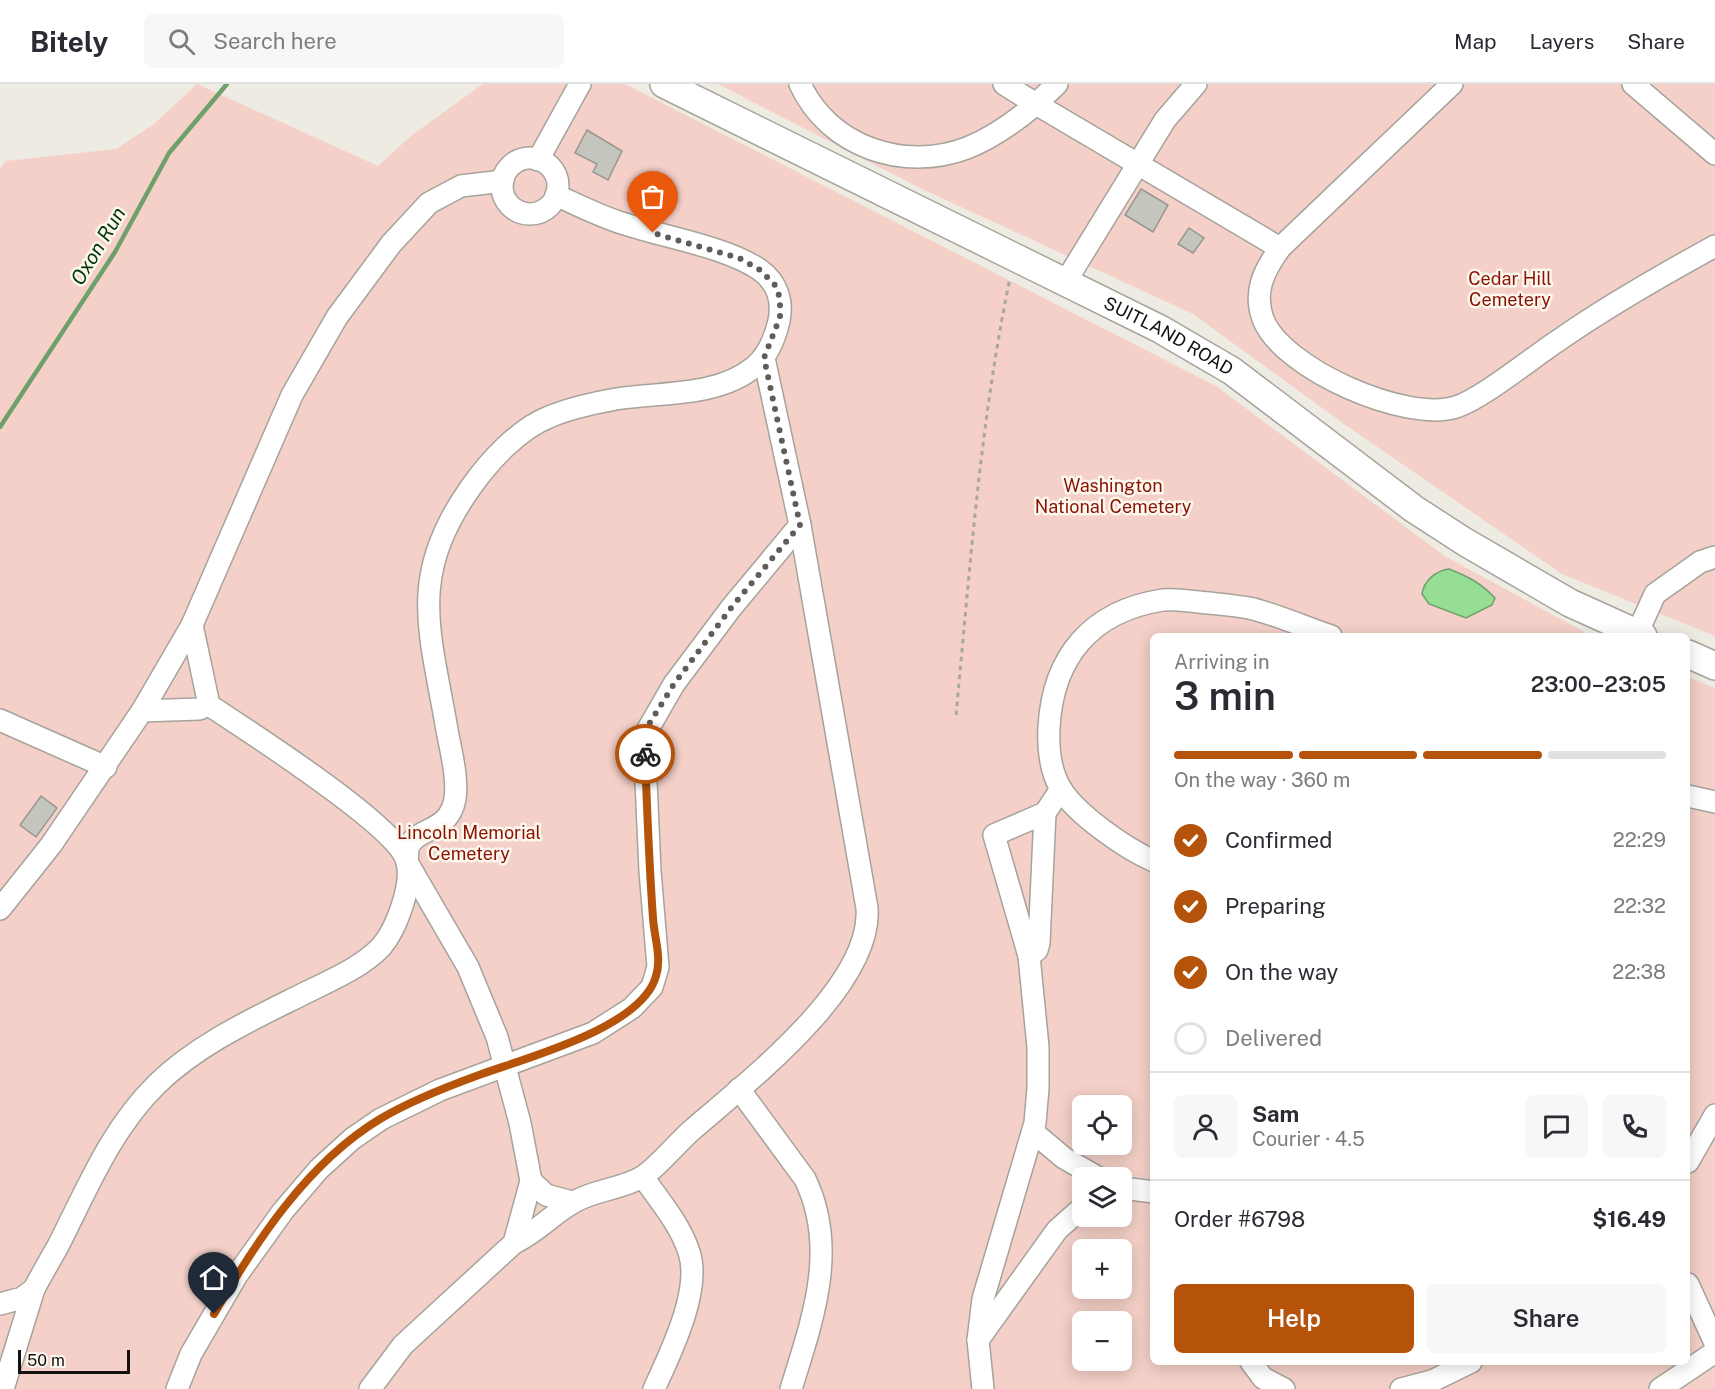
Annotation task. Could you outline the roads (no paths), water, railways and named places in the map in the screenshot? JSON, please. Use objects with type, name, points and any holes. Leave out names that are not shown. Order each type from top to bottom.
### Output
[{"type":"main road","name":"SUITLAND ROAD","points":[[664,84],[1160,329],[1232,372],[1414,509],[1465,542],[1570,603],[1635,633]]},
{"type":"main road","points":[[1690,655],[1715,666]]},
{"type":"lane","points":[[538,160],[580,84]]},
{"type":"lane","points":[[800,84],[819,113],[842,134],[870,149],[901,156],[932,156],[967,148],[1020,117],[1057,84]]},
{"type":"lane","points":[[1004,84],[1280,248]]},
{"type":"lane","points":[[1066,281],[1165,120],[1196,84]]},
{"type":"lane","points":[[1452,84],[1280,248],[1262,275],[1259,298],[1266,326],[1285,347],[1327,379],[1382,401],[1435,410],[1457,407],[1581,324],[1715,246]]},
{"type":"lane","points":[[1633,84],[1715,154]]},
{"type":"lane","points":[[538,160],[554,173],[558,186],[556,195],[545,210],[525,214],[508,203],[502,190],[503,181],[507,170],[518,161],[538,160]]},
{"type":"lane","points":[[0,909],[51,845],[106,766],[142,711],[192,625],[292,395],[337,317],[391,244],[429,203],[461,186],[503,181]]},
{"type":"lane","points":[[3,1389],[34,1289],[79,1199],[118,1132],[137,1106],[180,1064],[249,1021],[352,968],[376,951],[391,931],[404,899],[408,847],[415,838],[440,825],[448,817],[455,800],[453,764],[427,597],[438,543],[488,464],[546,418],[616,399],[720,385],[744,375],[764,358],[776,332],[780,310],[775,285],[760,270],[739,258],[621,224],[556,195]]},
{"type":"lane","points":[[370,1389],[404,1344],[514,1243],[536,1233],[572,1202],[643,1176],[739,1089],[768,1066],[821,1008],[860,949],[868,920],[800,525],[764,358]]},
{"type":"lane","points":[[177,1389],[191,1354],[237,1275],[283,1210],[319,1169],[352,1139],[381,1119],[440,1090],[593,1033],[632,1008],[652,987],[658,967],[650,871],[644,736],[674,684],[731,608],[800,525]]},
{"type":"lane","points":[[1640,633],[1655,594],[1690,568],[1715,557]]},
{"type":"lane","points":[[1150,858],[1091,819],[1069,800],[1054,774],[1048,738],[1054,691],[1071,650],[1099,625],[1143,605],[1176,600],[1250,609],[1322,633]]},
{"type":"lane","points":[[192,625],[210,705],[330,788],[395,843],[468,967],[505,1066],[520,1123],[531,1181],[514,1243]]},
{"type":"lane","points":[[142,711],[199,709],[210,705]]},
{"type":"lane","points":[[0,720],[106,766]]},
{"type":"lane","points":[[1029,956],[1037,950],[1039,943],[1045,813],[1061,789]]},
{"type":"lane","points":[[1690,796],[1715,802]]},
{"type":"lane","points":[[983,1389],[978,1340],[983,1299],[1033,1132],[1037,1111],[1038,1047],[1029,956],[994,835],[1045,813]]},
{"type":"lane","points":[[739,1089],[806,1179],[811,1190],[820,1231],[823,1264],[820,1284],[791,1389]]},
{"type":"lane","points":[[1690,1159],[1715,1115]]},
{"type":"lane","points":[[1033,1132],[1064,1158],[1080,1167]]},
{"type":"lane","points":[[643,1176],[684,1239],[690,1252],[693,1276],[688,1300],[654,1389]]},
{"type":"lane","points":[[531,1181],[546,1195],[572,1202]]},
{"type":"lane","points":[[1132,1189],[1150,1192]]},
{"type":"lane","points":[[978,1340],[1058,1230],[1072,1217]]},
{"type":"lane","points":[[1690,1288],[1715,1343]]},
{"type":"lane","points":[[0,1304],[22,1298],[34,1289]]},
{"type":"lane","points":[[1660,1389],[1715,1352]]},
{"type":"lane","points":[[1253,1365],[1273,1387]]},
{"type":"lane","points":[[1401,1389],[1432,1382],[1465,1365]]},
{"type":"waterway","name":"Oxon Run","points":[[0,427],[115,252],[169,153],[227,84]]},
{"type":"park label","name":"Cedar Hill Cemetery","points":[[1510,289]]},
{"type":"park label","name":"Washington National Cemetery","points":[[1113,496]]},
{"type":"park label","name":"Lincoln Memorial Cemetery","points":[[469,843]]}]
